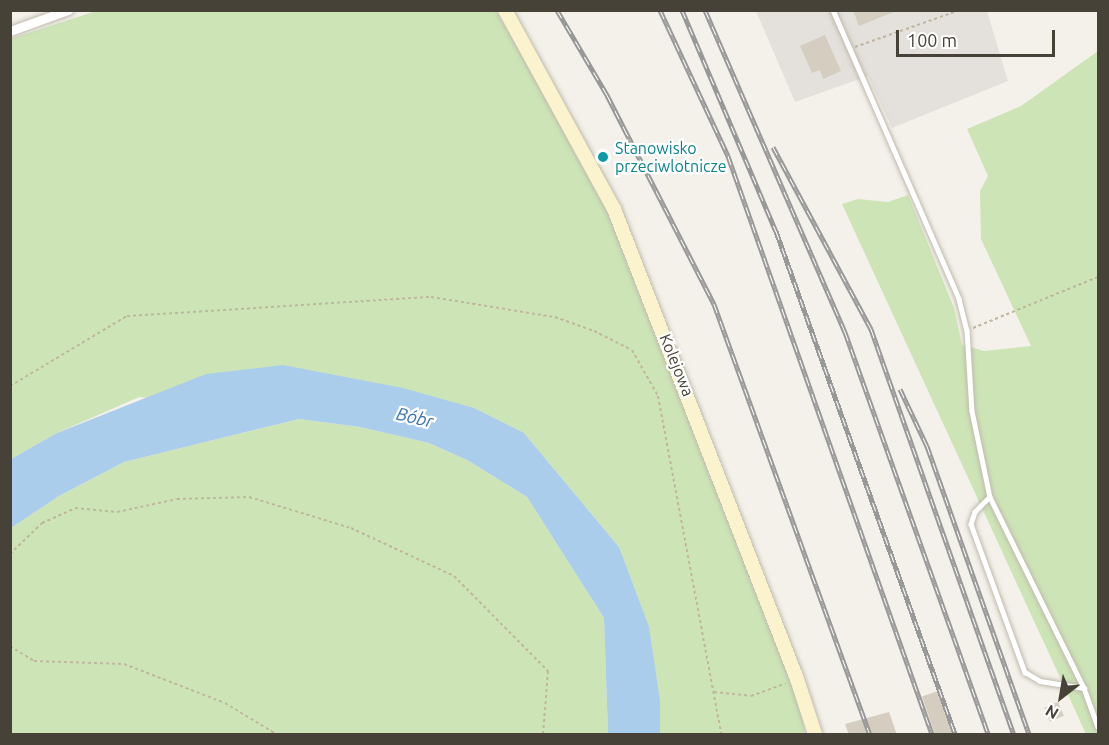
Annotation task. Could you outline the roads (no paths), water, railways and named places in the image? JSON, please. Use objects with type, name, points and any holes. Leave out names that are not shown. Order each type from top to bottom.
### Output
[{"type":"street","points":[[10,31],[68,10]]},
{"type":"street","name":"Kolejowa","points":[[505,10],[614,209],[797,679],[814,735]]},
{"type":"lane","points":[[833,10],[959,299],[967,330],[972,411],[990,497],[1084,688],[1098,727]]},
{"type":"lane","points":[[990,497],[975,512],[971,524],[1025,672],[1040,681],[1084,688]]},
{"type":"water","name":"Bóbr","points":[[283,365],[403,388],[474,408],[524,433],[619,547],[649,627],[660,701],[660,734],[608,734],[604,618],[527,497],[467,460],[429,443],[360,427],[299,419],[124,462],[59,496],[11,528],[11,459],[57,433],[206,374]]},
{"type":"railway","points":[[557,10],[607,95],[714,304],[870,734]]},
{"type":"railway","points":[[660,10],[728,156],[932,734]]},
{"type":"railway","points":[[682,10],[776,231],[955,734]]},
{"type":"railway","points":[[705,10],[845,332],[988,734]]},
{"type":"railway","points":[[773,147],[871,329],[1014,734]]},
{"type":"railway","points":[[900,389],[927,446],[1029,734]]},
{"type":"place","name":"Stanowisko przeciwlotnicze","points":[[603,157]]}]
